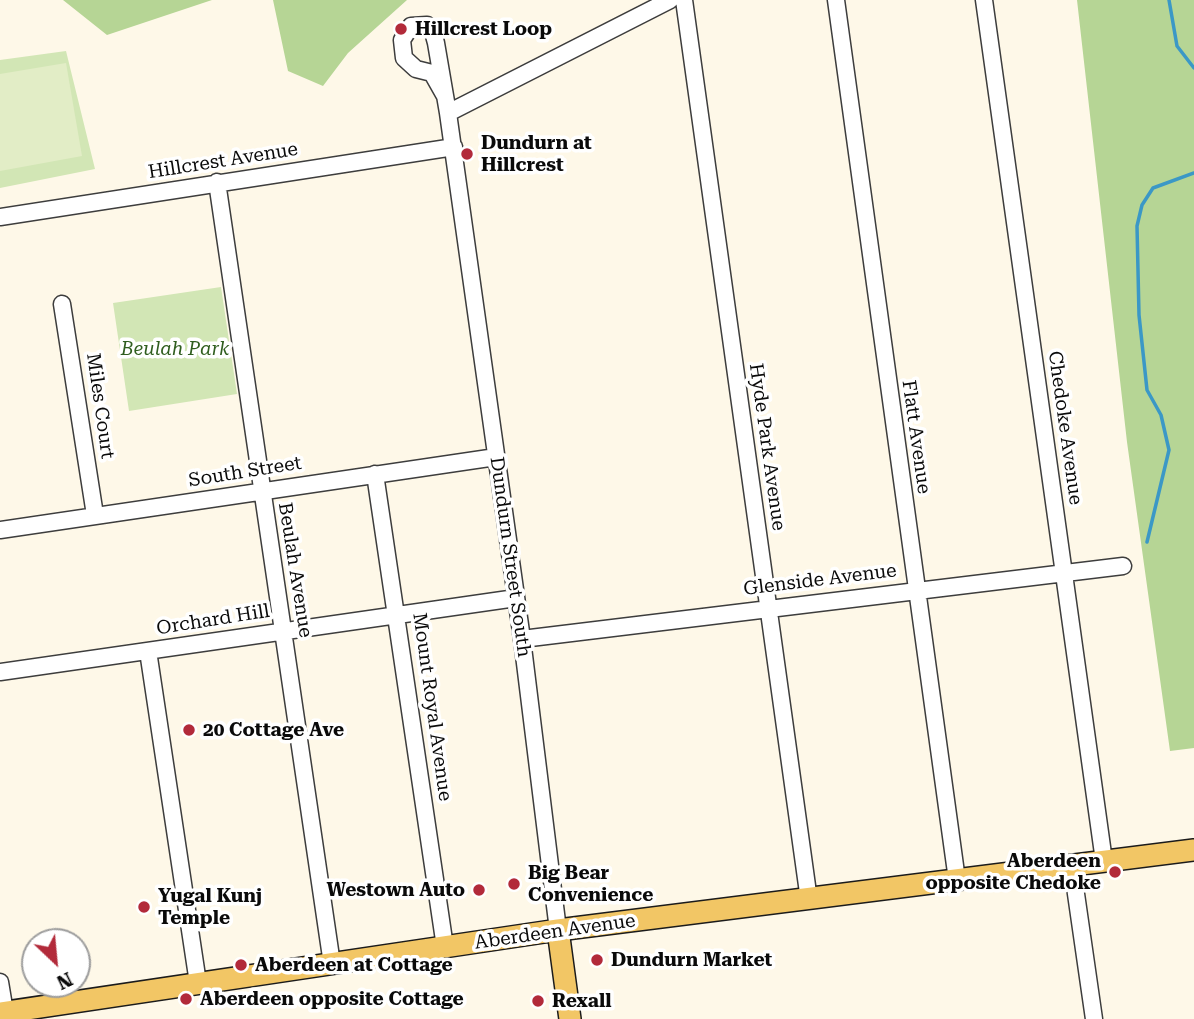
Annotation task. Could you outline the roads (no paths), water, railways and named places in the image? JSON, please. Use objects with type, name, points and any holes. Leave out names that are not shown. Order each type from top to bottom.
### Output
[{"type":"main road","name":"Aberdeen Avenue","points":[[2,1012],[558,930],[1194,850]]},
{"type":"main road","name":"Dundurn Street South","points":[[558,930],[570,1019]]},
{"type":"street","points":[[448,113],[670,0]]},
{"type":"street","name":"Hyde Park Avenue","points":[[684,0],[809,900]]},
{"type":"street","name":"Flatt Avenue","points":[[835,0],[957,880]]},
{"type":"street","name":"Chedoke Avenue","points":[[984,0],[1104,861]]},
{"type":"street","name":"Dundurn Street South","points":[[445,96],[522,639],[558,930]]},
{"type":"street","name":"Hillcrest Avenue","points":[[0,216],[453,147]]},
{"type":"street","name":"Beulah Avenue","points":[[216,182],[332,964]]},
{"type":"street","name":"Miles Court","points":[[62,304],[95,514]]},
{"type":"street","name":"South Street","points":[[0,530],[496,457]]},
{"type":"street","name":"Mount Royal Avenue","points":[[375,474],[444,947]]},
{"type":"street","name":"Glenside Avenue","points":[[522,639],[768,607],[1123,566]]},
{"type":"street","name":"Orchard Hill","points":[[0,672],[516,598]]},
{"type":"street","points":[[148,651],[198,983]]},
{"type":"street","points":[[1072,866],[1094,1019]]},
{"type":"street","points":[[0,982],[2,1012]]},
{"type":"waterway","points":[[1169,0],[1177,46],[1194,68]]},
{"type":"waterway","points":[[1147,542],[1169,450],[1161,415],[1147,390],[1139,315],[1137,226],[1142,205],[1153,188],[1194,173]]},
{"type":"place","name":"Hillcrest Loop","points":[[401,29]]},
{"type":"place","name":"Dundurn at Hillcrest","points":[[467,154]]},
{"type":"place","name":"20 Cottage Ave","points":[[189,730]]},
{"type":"place","name":"Aberdeen opposite Chedoke","points":[[1115,872]]},
{"type":"place","name":"Big Bear Convenience","points":[[514,884]]},
{"type":"place","name":"Westown Auto","points":[[479,890]]},
{"type":"place","name":"Yugal Kunj Temple","points":[[144,907]]},
{"type":"place","name":"Dundurn Market","points":[[597,960]]},
{"type":"place","name":"Aberdeen at Cottage","points":[[241,965]]},
{"type":"place","name":"Aberdeen opposite Cottage","points":[[186,999]]},
{"type":"place","name":"Rexall","points":[[538,1001]]},
{"type":"park label","name":"Beulah Park","points":[[175,349]]}]
